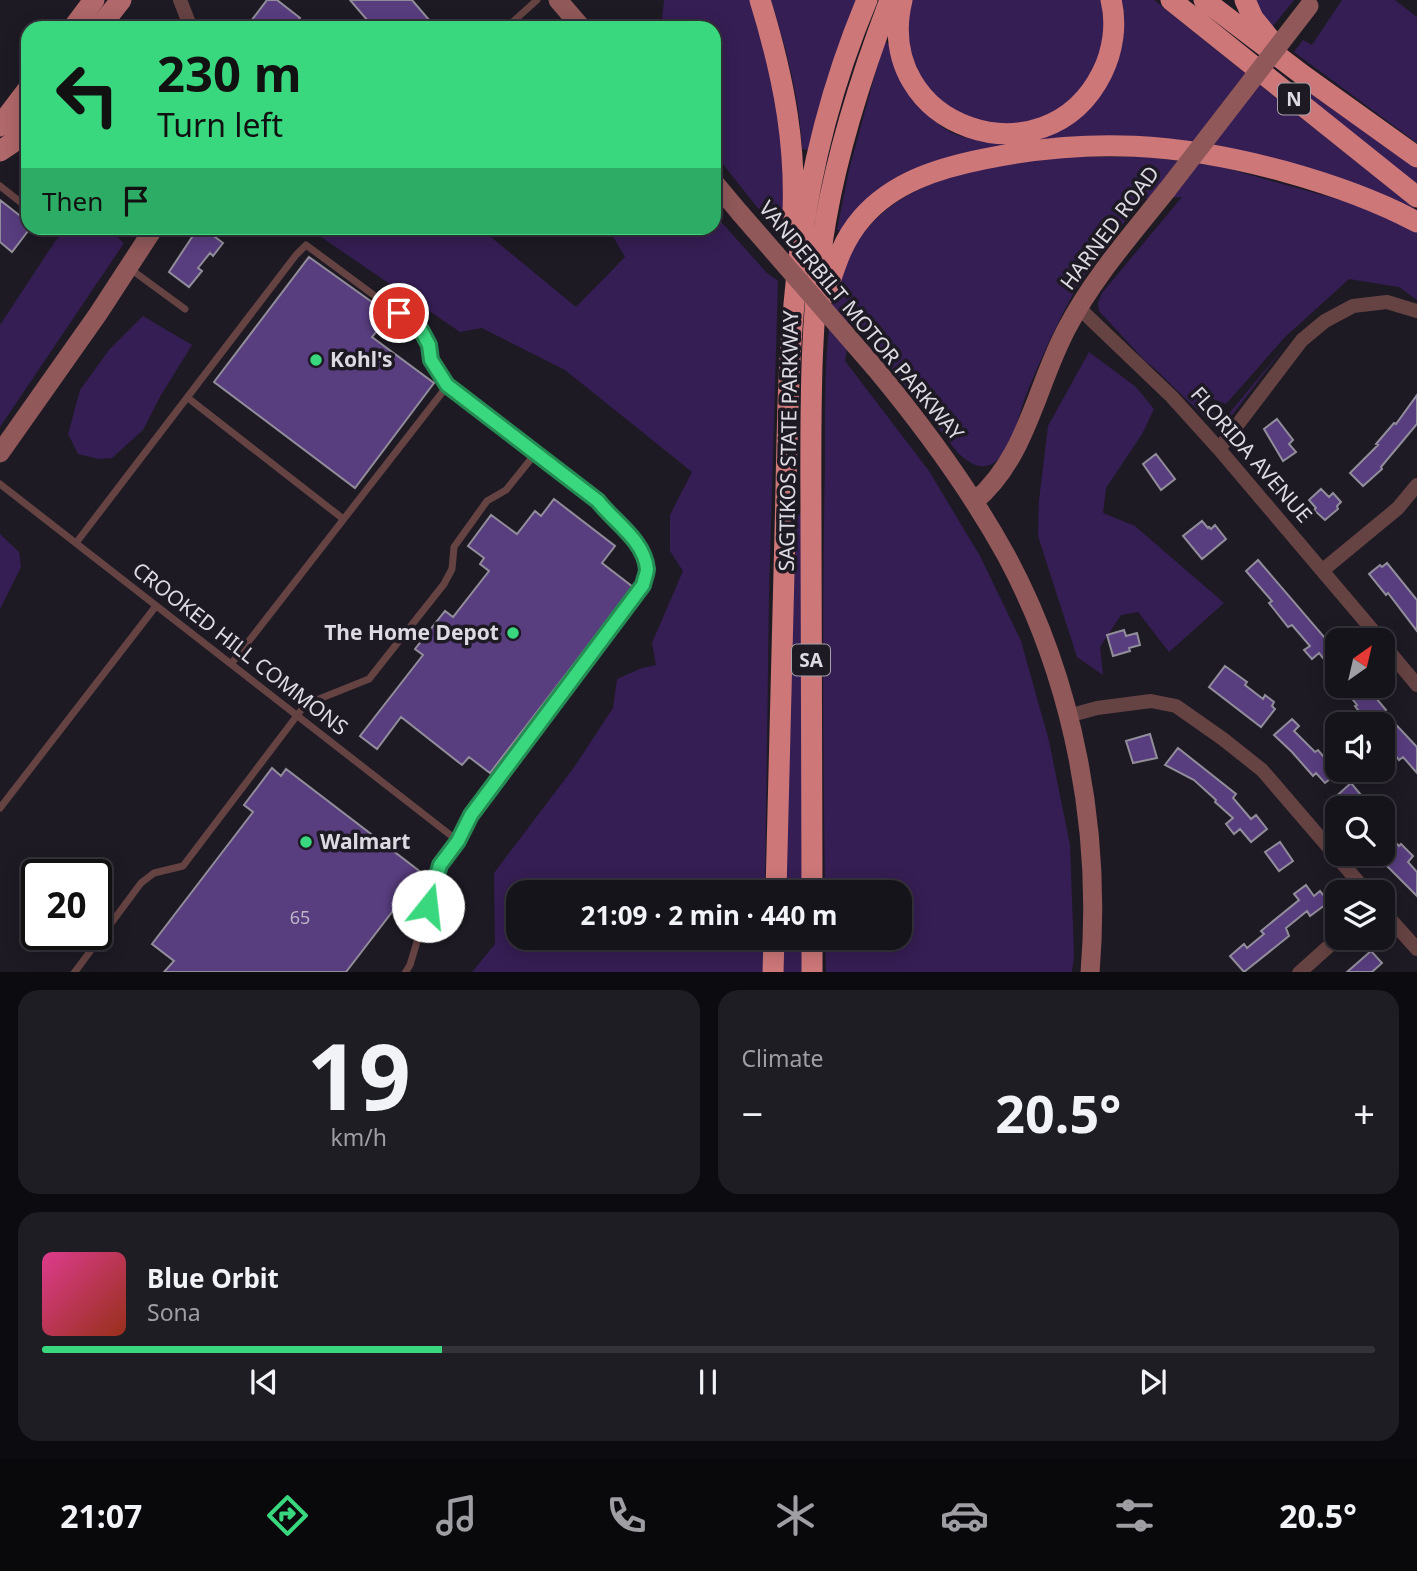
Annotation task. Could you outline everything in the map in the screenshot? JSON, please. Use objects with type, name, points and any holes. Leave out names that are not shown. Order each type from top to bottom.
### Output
[{"type":"highway","points":[[760,0],[785,89],[792,158],[792,225],[782,335],[789,399]]},
{"type":"highway","name":"SAGTIKOS STATE PARKWAY","points":[[776,880],[794,303],[806,213],[836,88],[867,0]]},
{"type":"highway","name":"SAGTIKOS STATE PARKWAY","points":[[812,880],[813,338],[821,254],[838,165],[857,94],[890,0]]},
{"type":"highway","points":[[902,0],[899,50],[908,76],[916,88],[936,110],[948,118],[975,129],[1003,134],[1030,131],[1052,123],[1074,109],[1093,90],[1106,66],[1112,45],[1114,23],[1111,0]]},
{"type":"highway","name":"N","points":[[1171,0],[1417,197]]},
{"type":"highway","name":"N","points":[[1204,0],[1417,158]]},
{"type":"highway","points":[[1245,0],[1261,29],[1304,76]]},
{"type":"highway","points":[[813,338],[839,251],[871,208],[893,191],[933,171],[999,156],[1053,148],[1100,146],[1158,147],[1221,155],[1343,189],[1417,222]]},
{"type":"highway","points":[[774,950],[774,972]]},
{"type":"highway","points":[[812,950],[812,972]]},
{"type":"main road","points":[[78,21],[94,0]]},
{"type":"main road","points":[[104,21],[121,0]]},
{"type":"main road","points":[[558,0],[576,21]]},
{"type":"main road","name":"HARNED ROAD","points":[[975,501],[998,478],[1016,450],[1053,357],[1079,307],[1311,3]]},
{"type":"main road","points":[[0,126],[15,110]]},
{"type":"main road","points":[[0,152],[12,143],[15,110]]},
{"type":"main road","name":"VANDERBILT MOTOR PARKWAY","points":[[721,190],[921,425],[975,501],[1007,558],[1053,668],[1080,768],[1090,840],[1093,907],[1090,972]]},
{"type":"main road","points":[[0,453],[150,235]]},
{"type":"street","points":[[180,0],[188,21]]},
{"type":"street","points":[[1219,449],[1302,340],[1325,321],[1353,306],[1387,302],[1417,311]]},
{"type":"street","name":"FLORIDA AVENUE","points":[[1079,307],[1172,397],[1371,628]]},
{"type":"street","points":[[1323,570],[1398,508],[1417,485]]},
{"type":"street","name":"FLORIDA AVENUE","points":[[1395,658],[1417,685]]},
{"type":"street","points":[[1068,716],[1097,708],[1151,701],[1176,706],[1262,770],[1357,880]]},
{"type":"street","points":[[1395,925],[1417,949]]},
{"type":"street","points":[[1299,972],[1325,949]]},
{"type":"lane","points":[[514,21],[537,0]]},
{"type":"lane","points":[[0,186],[21,202]]},
{"type":"lane","points":[[76,543],[306,245],[421,330],[429,345],[431,360],[447,385],[598,501],[626,530],[639,548],[647,570],[643,585],[471,815],[458,841],[440,865],[410,965],[405,972]]},
{"type":"lane","points":[[129,268],[185,309]]},
{"type":"lane","points":[[231,664],[447,385]]},
{"type":"lane","points":[[188,398],[342,518]]},
{"type":"lane","points":[[74,972],[141,883],[154,873],[183,866],[297,716],[309,704],[369,680],[444,584],[452,569],[454,547],[487,501],[506,490],[536,454]]},
{"type":"lane","name":"CROOKED HILL COMMONS","points":[[0,484],[458,841]]},
{"type":"lane","points":[[0,808],[156,606]]},
{"type":"shaded area","points":[[664,0],[753,0],[783,104],[788,208],[785,242],[721,162],[721,21],[662,21]]},
{"type":"shaded area","points":[[771,0],[860,0],[810,150],[802,149],[791,74]]},
{"type":"shaded area","points":[[909,0],[1101,0],[1106,32],[1100,58],[1088,81],[1071,100],[1050,115],[1027,125],[1002,128],[976,125],[941,104],[918,72],[905,37]]},
{"type":"shaded area","points":[[1120,0],[1154,0],[1414,208],[1411,213],[1226,150],[940,162],[845,232],[837,230],[849,170],[884,41],[893,47],[894,64],[904,87],[945,129],[963,137],[984,140],[1017,141],[1037,138],[1070,124],[1096,98],[1106,82],[1122,39],[1124,15]]},
{"type":"shaded area","points":[[1252,0],[1294,0],[1269,31]]},
{"type":"shaded area","points":[[1342,0],[1395,0],[1417,17],[1417,143],[1294,52],[1303,40],[1312,45]]},
{"type":"shaded area","points":[[1295,83],[1417,168],[1417,186],[1291,87]]},
{"type":"shaded area","points":[[1057,157],[1150,157],[1222,167],[1369,208],[1417,231],[1417,300],[1399,287],[1349,279],[1284,338],[1226,404],[1190,390],[1222,422],[1285,346],[1226,423],[1216,428],[1146,362],[1099,311],[1098,303],[1102,293],[1182,197],[1143,199],[1082,279],[1045,351],[1007,448],[995,462],[985,466],[971,463],[958,453],[852,318],[845,361],[929,471],[980,556],[1021,641],[1049,741],[1070,845],[1074,955],[1072,972],[826,972],[825,950],[912,950],[912,880],[825,880],[823,624],[826,384],[829,325],[834,297],[849,253],[868,227],[890,207],[914,192],[940,181],[996,167]]},
{"type":"shaded area","points":[[721,222],[767,273],[778,281],[769,593],[765,880],[506,880],[506,950],[764,950],[763,972],[472,972],[495,944],[494,873],[575,766],[613,708],[617,679],[656,665],[652,643],[683,571],[670,551],[670,515],[692,472],[565,370],[482,328],[460,332],[318,235],[489,235],[576,307],[625,257],[612,235],[721,235]]},
{"type":"shaded area","points":[[61,235],[115,235],[124,243],[0,427],[0,325]]},
{"type":"shaded area","points":[[143,316],[192,345],[143,430],[112,458],[99,459],[78,454],[68,434],[80,390],[109,350]]},
{"type":"shaded area","points":[[1089,352],[1136,387],[1154,409],[1142,434],[1106,488],[1103,513],[1135,526],[1224,603],[1169,652],[1138,612],[1121,615],[1100,647],[1103,675],[1077,657],[1038,536],[1039,500],[1048,426]]},
{"type":"shaded area","points":[[804,514],[803,880],[784,880],[794,515]]},
{"type":"shaded area","points":[[0,534],[19,552],[21,567],[0,609]]},
{"type":"shaded area","points":[[782,950],[803,950],[803,972],[781,972]]},
{"type":"building","points":[[267,0],[277,0],[300,18],[298,21],[251,21]]},
{"type":"building","points":[[350,0],[412,0],[430,21],[368,21]]},
{"type":"building","points":[[0,200],[21,216],[21,235],[25,235],[12,252],[0,242]]},
{"type":"building","points":[[193,235],[212,235],[223,243],[213,256],[210,253],[198,268],[202,271],[189,287],[169,272]]},
{"type":"building","name":"Kohl's","points":[[309,257],[390,315],[372,337],[434,383],[355,488],[214,382]]},
{"type":"building","points":[[1417,395],[1417,424],[1382,469],[1363,486],[1350,473],[1378,445],[1376,444],[1394,423],[1396,424]]},
{"type":"building","points":[[1277,419],[1293,440],[1289,444],[1296,452],[1283,461],[1264,429]]},
{"type":"building","points":[[1156,454],[1175,479],[1161,490],[1143,464]]},
{"type":"building","points":[[1321,489],[1329,497],[1333,493],[1341,502],[1337,506],[1338,509],[1325,520],[1314,510],[1316,508],[1309,500]]},
{"type":"building","name":"The Home Depot","points":[[554,499],[615,546],[602,563],[633,587],[490,773],[469,757],[462,765],[401,717],[377,749],[360,736],[423,655],[415,649],[445,611],[453,617],[489,571],[480,564],[484,558],[468,546],[491,515],[517,534],[535,511],[541,516]]},
{"type":"building","points":[[1202,521],[1211,529],[1215,525],[1226,539],[1202,559],[1183,536]]},
{"type":"building","points":[[1258,560],[1325,638],[1325,661],[1319,653],[1312,659],[1304,650],[1310,646],[1292,625],[1288,627],[1269,603],[1272,601],[1246,571]]},
{"type":"building","points":[[1387,563],[1417,600],[1417,631],[1388,593],[1386,595],[1369,574]]},
{"type":"building","points":[[1124,630],[1126,636],[1137,633],[1140,645],[1113,656],[1107,635]]},
{"type":"building","points":[[1225,666],[1247,682],[1245,685],[1263,699],[1265,695],[1274,702],[1272,706],[1275,709],[1261,727],[1209,687]]},
{"type":"building","points":[[1351,698],[1376,698],[1386,710],[1360,712],[1355,706],[1357,705]]},
{"type":"building","points":[[1292,719],[1299,726],[1294,731],[1325,758],[1326,782],[1325,783],[1316,773],[1313,776],[1274,735]]},
{"type":"building","points":[[1395,724],[1417,747],[1417,773],[1403,757],[1399,760],[1396,756]]},
{"type":"building","points":[[1150,734],[1157,758],[1133,763],[1126,741]]},
{"type":"building","points":[[1178,748],[1236,794],[1233,798],[1251,819],[1256,815],[1267,829],[1251,842],[1240,829],[1234,834],[1226,824],[1233,818],[1215,802],[1216,800],[1194,780],[1165,765]]},
{"type":"building","name":"Walmart","points":[[272,768],[281,776],[286,769],[422,873],[346,972],[164,972],[174,961],[152,944],[253,812],[244,805]]},
{"type":"building","points":[[1351,783],[1361,795],[1360,796],[1336,796]]},
{"type":"building","points":[[1280,842],[1293,861],[1279,871],[1265,852]]},
{"type":"building","points":[[1395,842],[1413,856],[1408,862],[1417,872],[1417,896],[1387,866],[1395,866]]},
{"type":"building","points":[[1306,885],[1314,896],[1320,891],[1325,897],[1325,905],[1310,916],[1307,911],[1286,928],[1289,936],[1244,972],[1230,956],[1244,944],[1247,948],[1264,934],[1261,931],[1299,900],[1294,894]]},
{"type":"building","points":[[1371,951],[1382,963],[1372,972],[1347,972]]},
{"type":"place","name":"Kohl's","points":[[316,360]]},
{"type":"place","name":"The Home Depot","points":[[513,633]]},
{"type":"place","name":"Walmart","points":[[306,842]]},
{"type":"route","points":[[399,313],[421,330],[429,345],[431,360],[447,385],[598,501],[639,548],[647,570],[643,585],[471,815],[458,841],[440,865],[428,906]]}]
